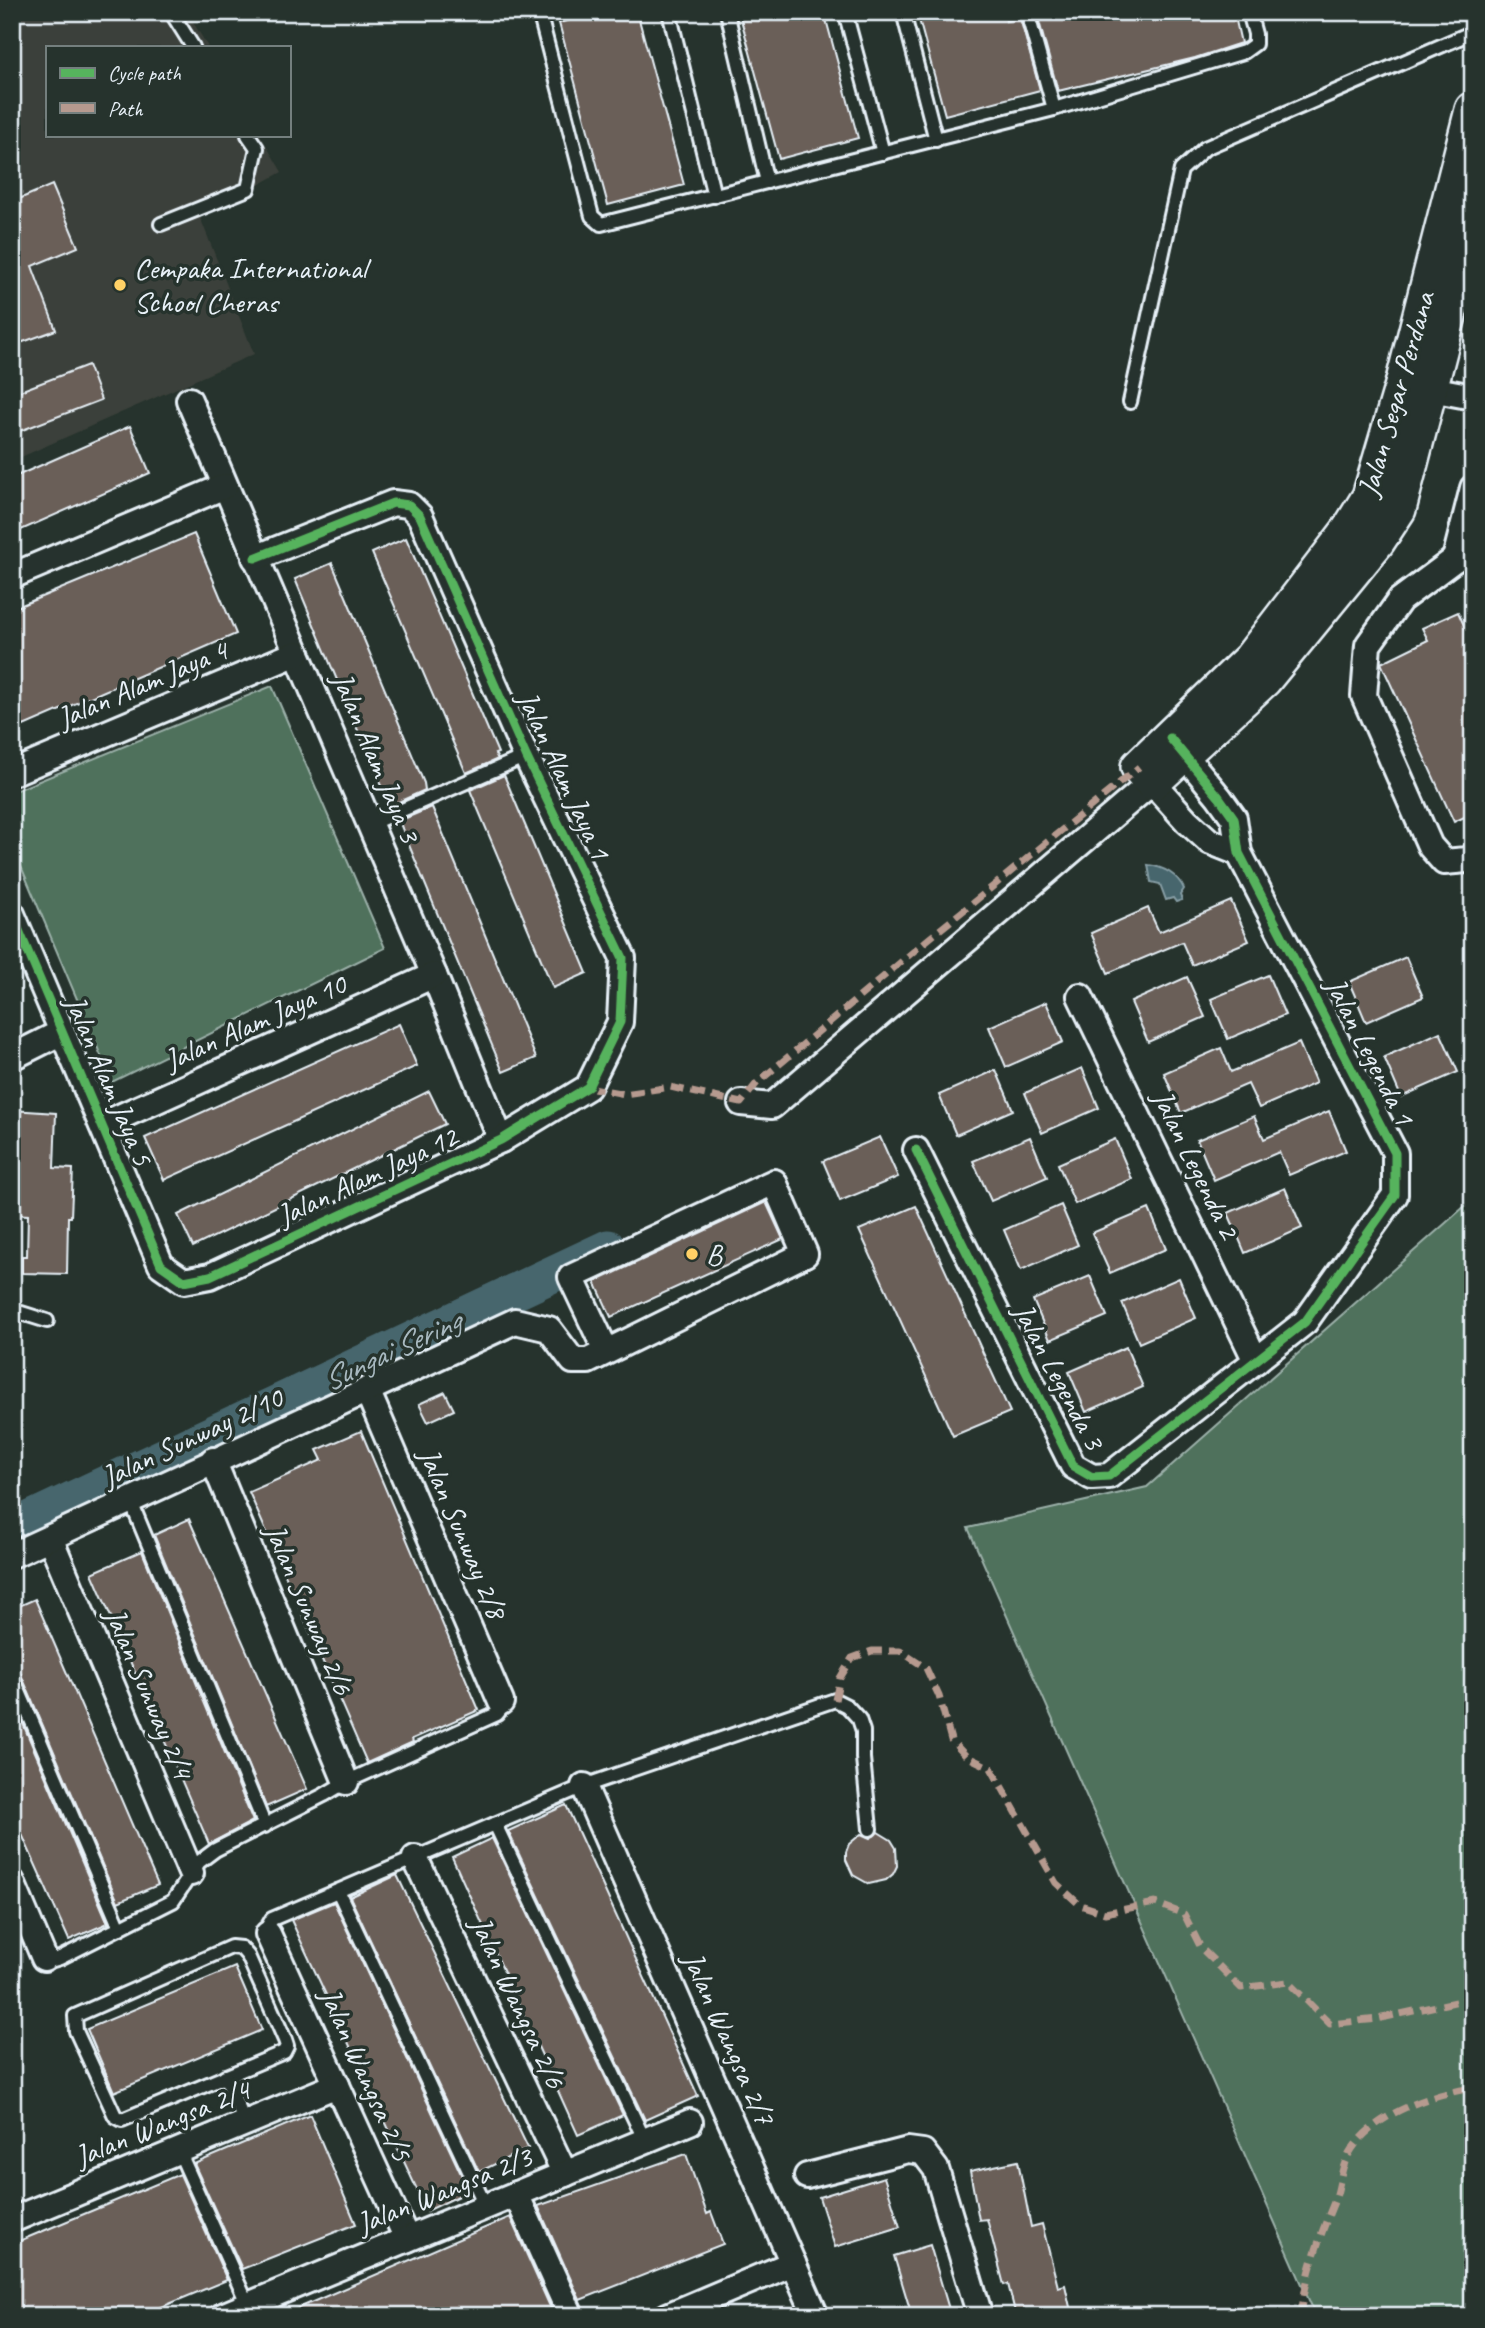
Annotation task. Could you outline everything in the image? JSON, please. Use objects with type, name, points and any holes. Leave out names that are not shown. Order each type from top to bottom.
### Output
[{"type":"street","name":"Jalan Segar Perdana","points":[[1146,774],[1177,745],[1264,680],[1377,541],[1398,509],[1415,386],[1473,110]]},
{"type":"street","name":"Jalan Segar Perdana","points":[[1415,386],[1473,219]]},
{"type":"street","points":[[1415,386],[1473,397]]},
{"type":"street","name":"Jalan Alam Jaya 3","points":[[189,400],[434,975],[501,1140]]},
{"type":"street","points":[[12,576],[225,486]]},
{"type":"street","points":[[1473,488],[1464,561],[1400,600],[1368,645],[1364,696],[1430,846],[1444,862],[1467,860],[1473,856]]},
{"type":"street","name":"Jalan Alam Jaya 1","points":[[255,558],[393,503],[409,505],[420,516],[526,756],[623,958],[620,1022],[588,1087]]},
{"type":"street","name":"Jalan Alam Jaya 4","points":[[12,773],[297,653]]},
{"type":"street","name":"Jalan Legenda 1","points":[[1177,745],[1234,818],[1239,853],[1395,1153],[1395,1195],[1305,1322],[1256,1360]]},
{"type":"street","points":[[741,1103],[772,1106],[789,1093],[1146,774],[1187,821],[1209,841],[1239,853]]},
{"type":"street","name":"Jalan Alam Jaya 5","points":[[12,914],[161,1265]]},
{"type":"street","name":"Jalan Alam Jaya 10","points":[[102,1125],[434,975]]},
{"type":"street","name":"Jalan Legenda 2","points":[[1080,996],[1256,1360]]},
{"type":"street","points":[[12,1058],[62,1032]]},
{"type":"street","name":"Jalan Alam Jaya 12","points":[[161,1265],[184,1281],[210,1276],[501,1140],[588,1087]]},
{"type":"street","name":"Jalan Legenda 3","points":[[916,1150],[1073,1466],[1092,1477],[1109,1476],[1256,1360]]},
{"type":"street","name":"Jalan Sunway 2/10","points":[[12,1555],[131,1502],[213,1460],[515,1321],[549,1329],[573,1361],[588,1361],[805,1254],[774,1182],[571,1277],[606,1351]]},
{"type":"street","name":"Jalan Sunway 2/8","points":[[367,1390],[501,1702]]},
{"type":"street","name":"Jalan Sunway 2/6","points":[[213,1460],[346,1782]]},
{"type":"street","name":"Jalan Sunway 2/4","points":[[50,1538],[191,1873]]},
{"type":"street","name":"Jalan Wangsa 2/7","points":[[584,1786],[816,2316]]},
{"type":"street","name":"Jalan Wangsa 2/6","points":[[415,1858],[565,2174]]},
{"type":"street","points":[[12,1882],[44,1958]]},
{"type":"street","name":"Jalan Wangsa 2/5","points":[[268,1934],[407,2239]]},
{"type":"street","name":"Jalan Wangsa 2/4","points":[[12,2220],[337,2085]]},
{"type":"street","name":"Jalan Wangsa 2/3","points":[[222,2316],[255,2308],[407,2239],[690,2122]]},
{"type":"street","points":[[807,2176],[908,2150],[923,2152],[936,2169],[980,2316]]},
{"type":"street","points":[[516,2194],[571,2316]]},
{"type":"street","points":[[667,2316],[706,2308],[793,2263]]},
{"type":"lane","points":[[171,12],[192,46]]},
{"type":"lane","points":[[539,12],[592,216],[601,225],[1054,109],[1244,52],[1255,44],[1255,34],[1248,12]]},
{"type":"lane","points":[[669,12],[714,196]]},
{"type":"lane","points":[[727,12],[767,182]]},
{"type":"lane","points":[[845,12],[884,153]]},
{"type":"lane","points":[[903,12],[936,140]]},
{"type":"lane","points":[[1027,12],[1054,109]]},
{"type":"lane","points":[[1130,401],[1181,170],[1205,148],[1473,32]]},
{"type":"lane","points":[[161,224],[248,189],[257,148],[249,136]]},
{"type":"lane","points":[[370,824],[526,756]]},
{"type":"lane","points":[[12,1310],[47,1321]]},
{"type":"lane","points":[[131,1502],[265,1826]]},
{"type":"lane","points":[[12,1675],[120,1928]]},
{"type":"lane","points":[[268,1934],[272,1919],[584,1786],[835,1700],[847,1706],[859,1719],[863,1731],[870,1829]]},
{"type":"lane","points":[[44,1958],[50,1961],[60,1958],[173,1901],[199,1861],[215,1850],[346,1782],[497,1714],[502,1708],[501,1702]]},
{"type":"lane","points":[[495,1824],[645,2141]]},
{"type":"lane","points":[[338,1891],[486,2207]]},
{"type":"lane","points":[[231,1947],[241,1948],[248,1956],[286,2046],[284,2052],[225,2076],[122,2120],[115,2116],[76,2031],[75,2016],[231,1947]]},
{"type":"lane","points":[[225,2076],[245,2123]]},
{"type":"lane","points":[[179,2151],[255,2308]]},
{"type":"shaded area","name":"Cempaka International School Cheras","points":[[12,12],[187,12],[207,46],[46,46],[46,136],[261,136],[282,172],[200,217],[254,354],[12,461]]},
{"type":"green space","points":[[272,686],[385,948],[112,1082],[12,845],[12,792]]},
{"type":"green space","points":[[1473,1199],[1473,2316],[1316,2316],[968,1528],[1147,1487]]},
{"type":"water","points":[[1148,865],[1165,870],[1178,880],[1184,889],[1180,895],[1182,900],[1166,900],[1160,884],[1151,882]]},
{"type":"building","points":[[598,12],[637,12],[684,185],[608,205],[559,23]]},
{"type":"building","points":[[739,12],[824,12],[858,138],[779,159]]},
{"type":"building","points":[[917,12],[1004,12],[1006,21],[1020,18],[1040,90],[945,115]]},
{"type":"building","points":[[1234,12],[1241,43],[1195,58],[1058,91],[1037,14]]},
{"type":"building","points":[[52,185],[78,247],[32,266],[56,330],[12,346],[12,202]]},
{"type":"building","points":[[88,365],[101,400],[12,434],[12,394]]},
{"type":"building","points":[[130,426],[150,473],[12,534],[12,478]]},
{"type":"building","points":[[194,534],[236,634],[12,731],[12,609]]},
{"type":"building","points":[[406,538],[498,753],[495,754],[498,759],[466,773],[372,553]]},
{"type":"building","points":[[332,563],[424,783],[425,790],[392,805],[389,797],[386,798],[295,579]]},
{"type":"building","points":[[1458,612],[1473,645],[1473,813],[1454,822],[1381,663],[1428,640],[1422,628]]},
{"type":"building","points":[[504,775],[587,973],[553,988],[470,790]]},
{"type":"building","points":[[432,807],[536,1058],[503,1072],[399,821]]},
{"type":"building","points":[[1231,901],[1249,941],[1192,965],[1182,942],[1108,973],[1091,933],[1148,908],[1159,932]]},
{"type":"building","points":[[1406,957],[1423,997],[1366,1022],[1349,982]]},
{"type":"building","points":[[1268,975],[1285,1015],[1228,1039],[1211,999]]},
{"type":"building","points":[[1187,977],[1205,1017],[1148,1042],[1131,1002]]},
{"type":"building","points":[[1046,1002],[1063,1042],[1006,1067],[989,1027]]},
{"type":"building","points":[[399,1024],[417,1066],[164,1180],[145,1138]]},
{"type":"building","points":[[1440,1032],[1458,1072],[1401,1097],[1384,1057]]},
{"type":"building","points":[[1299,1043],[1316,1083],[1259,1108],[1248,1084],[1181,1113],[1164,1073],[1221,1048],[1231,1072]]},
{"type":"building","points":[[1082,1068],[1099,1108],[1042,1133],[1025,1093]]},
{"type":"building","points":[[996,1070],[1013,1110],[956,1135],[939,1095]]},
{"type":"building","points":[[429,1091],[445,1124],[193,1247],[178,1215]]},
{"type":"building","points":[[12,1110],[56,1113],[54,1168],[73,1169],[71,1217],[68,1217],[67,1274],[22,1273],[22,1256],[27,1256],[28,1215],[12,1214]]},
{"type":"building","points":[[1329,1111],[1346,1151],[1289,1175],[1279,1152],[1214,1180],[1197,1140],[1254,1116],[1264,1139]]},
{"type":"building","points":[[880,1137],[898,1177],[840,1201],[823,1161]]},
{"type":"building","points":[[1030,1137],[1047,1177],[991,1201],[973,1161]]},
{"type":"building","points":[[1115,1139],[1132,1179],[1075,1204],[1058,1164]]},
{"type":"building","points":[[1285,1188],[1302,1228],[1245,1253],[1228,1213]]},
{"type":"building","name":"B","points":[[766,1202],[783,1239],[611,1317],[595,1282]]},
{"type":"building","points":[[1061,1205],[1078,1245],[1021,1270],[1004,1230]]},
{"type":"building","points":[[916,1206],[1010,1412],[953,1436],[859,1230]]},
{"type":"building","points":[[1149,1209],[1166,1249],[1110,1273],[1092,1233]]},
{"type":"building","points":[[1090,1276],[1107,1316],[1050,1340],[1033,1300]]},
{"type":"building","points":[[1179,1278],[1196,1318],[1139,1343],[1122,1303]]},
{"type":"building","points":[[1126,1347],[1143,1387],[1086,1412],[1069,1372]]},
{"type":"building","points":[[445,1392],[454,1410],[428,1422],[419,1404]]},
{"type":"building","points":[[361,1431],[479,1710],[412,1739],[413,1742],[367,1763],[249,1492],[322,1460],[317,1450]]},
{"type":"building","points":[[189,1519],[307,1789],[266,1807],[154,1535]]},
{"type":"building","points":[[142,1551],[253,1821],[209,1844],[92,1573]]},
{"type":"building","points":[[35,1599],[158,1885],[118,1902],[20,1672],[12,1666],[12,1609]]},
{"type":"building","points":[[12,1698],[108,1923],[69,1940],[12,1812]]},
{"type":"building","points":[[566,1805],[698,2096],[645,2120],[508,1831]]},
{"type":"building","points":[[878,1832],[891,1840],[896,1848],[897,1866],[886,1880],[869,1884],[853,1875],[846,1860],[846,1852],[849,1844],[861,1834],[870,1838]]},
{"type":"building","points":[[492,1838],[623,2115],[578,2135],[452,1857]]},
{"type":"building","points":[[397,1875],[528,2148],[479,2172],[350,1897]]},
{"type":"building","points":[[334,1902],[469,2191],[427,2211],[291,1920]]},
{"type":"building","points":[[235,1967],[262,2030],[114,2092],[87,2029]]},
{"type":"building","points":[[310,2115],[356,2224],[242,2269],[194,2164]]},
{"type":"building","points":[[686,2154],[707,2214],[711,2212],[723,2244],[580,2300],[538,2206]]},
{"type":"building","points":[[1018,2161],[1031,2227],[1042,2224],[1058,2287],[1065,2285],[1072,2316],[1016,2316],[1008,2284],[1004,2285],[987,2219],[979,2220],[970,2171]]},
{"type":"building","points":[[180,2174],[227,2280],[140,2316],[12,2316],[12,2244]]},
{"type":"building","points":[[884,2177],[900,2227],[835,2247],[819,2197]]},
{"type":"building","points":[[510,2217],[552,2316],[280,2316]]},
{"type":"building","points":[[930,2245],[951,2316],[912,2316],[894,2256]]},
{"type":"waterway","name":"Sungai Sering","points":[[12,1528],[608,1248]]},
{"type":"marked path","points":[[588,1087],[625,1094],[670,1087],[741,1103],[757,1083],[1139,767]]},
{"type":"marked path","points":[[835,1700],[840,1678],[852,1658],[872,1651],[900,1651],[926,1668],[939,1696],[951,1740],[966,1756],[991,1768],[1056,1883],[1080,1905],[1105,1913],[1155,1903],[1184,1914],[1201,1948],[1241,1988],[1288,1982],[1330,2024],[1377,2019],[1473,1998]]},
{"type":"marked path","points":[[1301,2316],[1313,2258],[1336,2197],[1344,2165],[1355,2145],[1368,2131],[1400,2110],[1437,2096],[1473,2088]]},
{"type":"cycle path","points":[[12,914],[161,1265],[184,1281],[210,1276],[501,1140],[588,1087],[620,1022],[623,958],[526,756],[420,516],[409,505],[393,503],[255,558]]},
{"type":"cycle path","points":[[916,1150],[1073,1466],[1092,1477],[1109,1476],[1305,1322],[1395,1195],[1395,1153],[1239,853],[1234,818],[1170,738]]},
{"type":"place","name":"Cempaka International School Cheras","points":[[120,285]]},
{"type":"place","name":"B","points":[[692,1254]]}]
